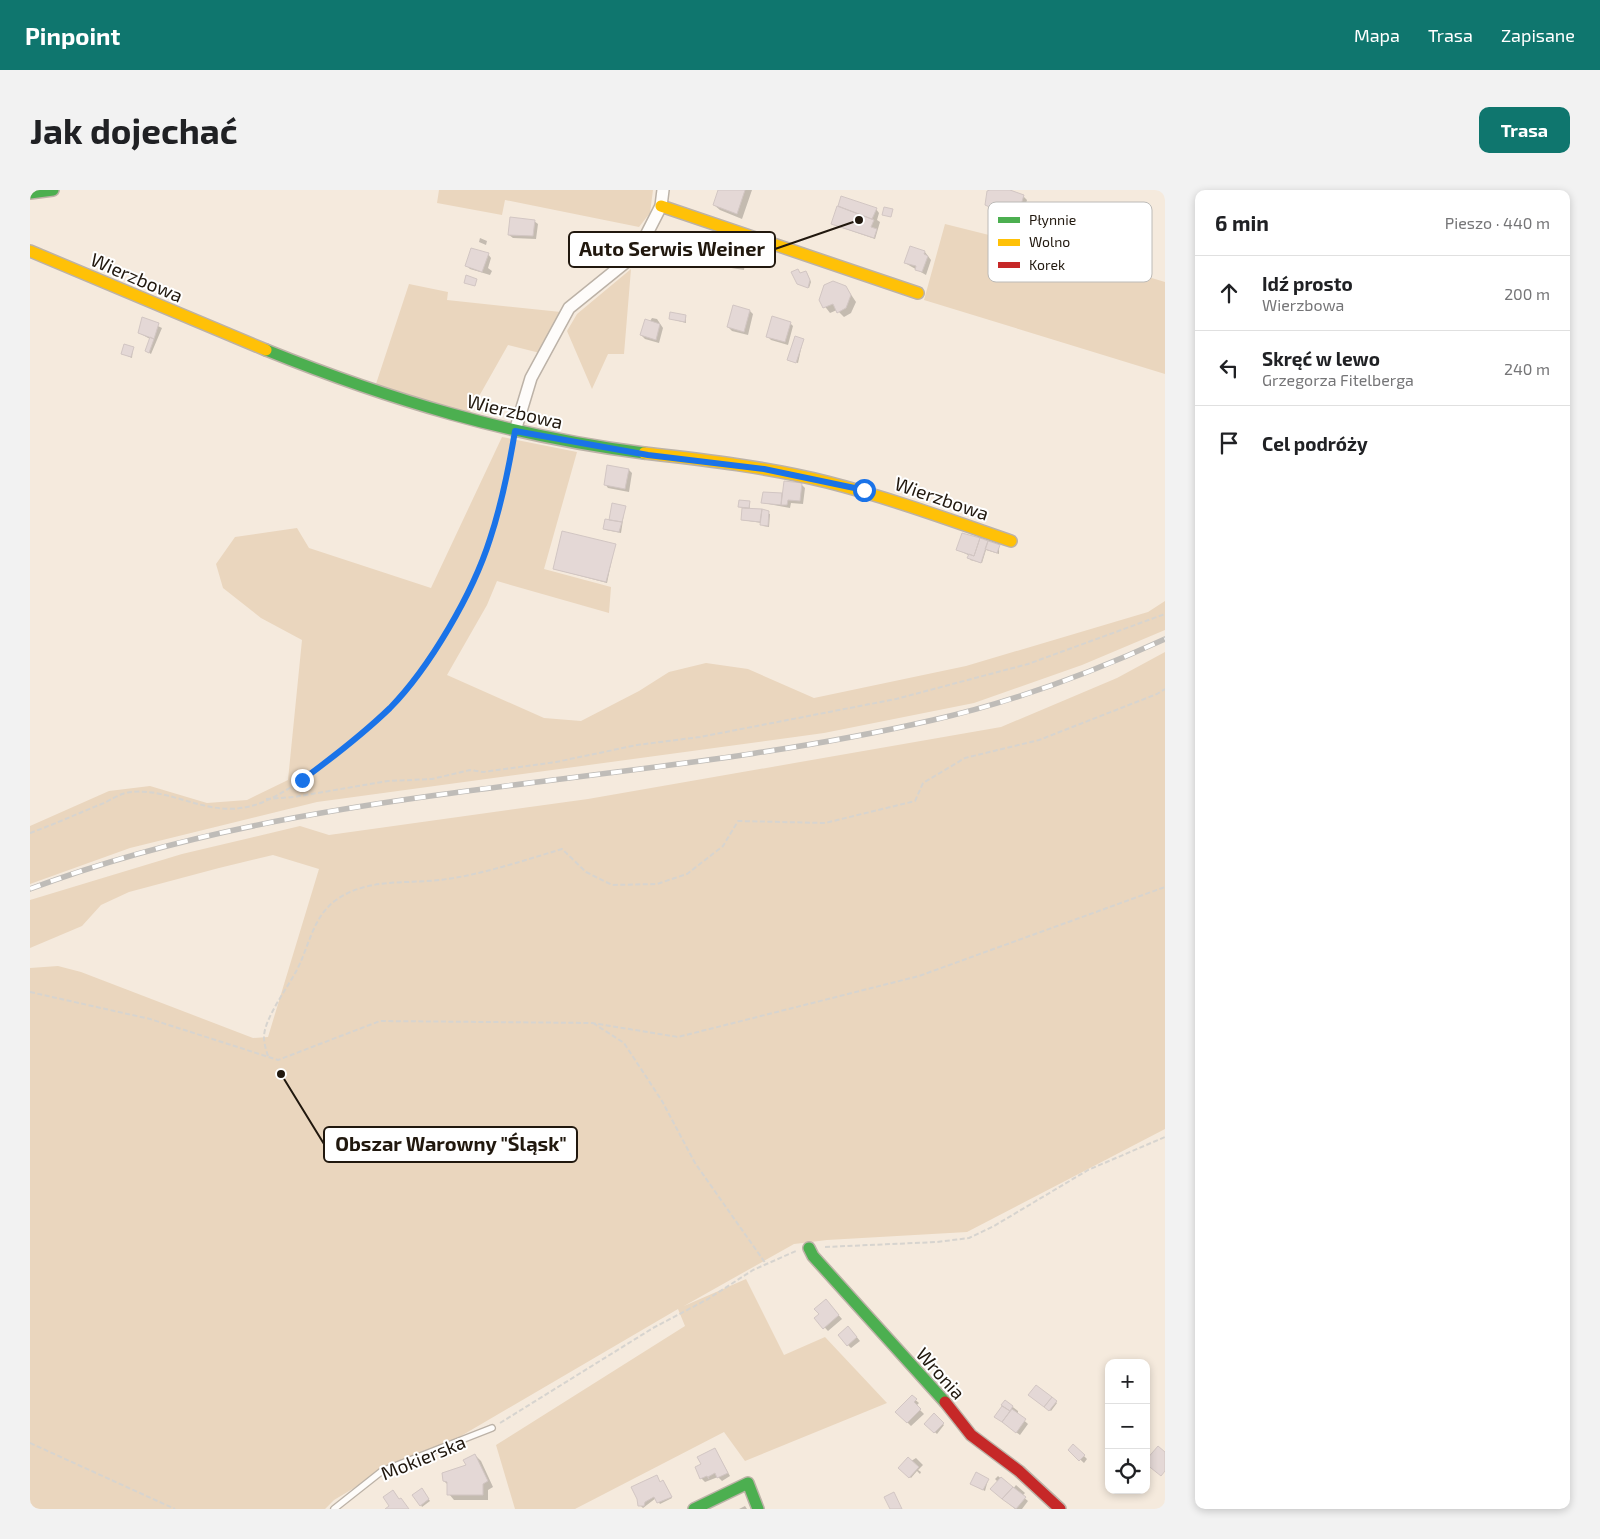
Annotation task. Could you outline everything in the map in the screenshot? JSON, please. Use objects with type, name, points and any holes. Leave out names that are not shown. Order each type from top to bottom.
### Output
[{"type":"street","points":[[30,193],[53,190]]},
{"type":"street","points":[[515,431],[531,378],[569,308],[637,253],[661,206],[663,190]]},
{"type":"street","points":[[661,206],[918,293]]},
{"type":"street","name":"Wierzbowa","points":[[30,251],[256,346],[398,400],[515,431],[648,455],[764,469],[864,490],[1011,540]]},
{"type":"street","name":"Wronia","points":[[809,1248],[813,1256],[948,1406],[968,1432],[1020,1471],[1060,1509]]},
{"type":"street","points":[[694,1509],[748,1483],[758,1509]]},
{"type":"lane","name":"Mokierska","points":[[334,1509],[382,1471],[492,1428]]},
{"type":"path","points":[[30,833],[131,792],[154,794],[208,809],[229,810],[249,807],[302,780],[337,754],[391,707],[431,657],[463,601],[490,540],[505,487],[515,431]]},
{"type":"path","points":[[266,799],[294,797],[388,781],[432,779],[470,770],[483,772],[556,762],[637,745],[700,737],[896,698],[1028,664],[1165,614]]},
{"type":"path","points":[[268,1056],[264,1035],[271,1017],[298,969],[316,921],[336,900],[356,890],[388,882],[440,880],[490,870],[562,849],[586,872],[612,885],[657,884],[686,874],[723,846],[738,821],[825,823],[914,801],[923,784],[965,758],[1039,740],[1157,694],[1165,689]]},
{"type":"path","points":[[30,992],[150,1019],[278,1060],[380,1021],[592,1023],[678,1037],[919,976],[1165,886]]},
{"type":"path","points":[[592,1023],[624,1043],[662,1101],[695,1163],[766,1264]]},
{"type":"path","points":[[30,1443],[175,1509]]},
{"type":"shaded area","points":[[439,190],[653,190],[650,213],[639,227],[505,200],[502,215],[437,203]]},
{"type":"shaded area","points":[[945,224],[988,235],[988,282],[1152,282],[1152,278],[1165,282],[1165,374],[924,300]]},
{"type":"shaded area","points":[[631,269],[624,354],[608,354],[592,389],[567,331],[577,314]]},
{"type":"shaded area","points":[[409,284],[448,292],[447,300],[561,312],[540,353],[508,345],[469,414],[375,387]]},
{"type":"shaded area","points":[[502,437],[577,452],[544,569],[611,587],[609,613],[497,581],[487,605],[447,675],[544,718],[581,721],[639,691],[669,672],[706,663],[748,669],[814,698],[966,666],[1148,612],[1165,601],[1165,630],[1082,665],[974,703],[824,733],[317,802],[130,848],[30,884],[30,826],[109,791],[150,786],[207,803],[247,800],[288,780],[302,640],[261,618],[223,588],[216,564],[235,537],[297,528],[309,548],[431,588]]},
{"type":"shaded area","points":[[1165,652],[1165,1129],[967,1232],[827,1240],[794,1244],[684,1306],[746,1279],[784,1355],[825,1337],[887,1403],[745,1461],[724,1432],[575,1509],[515,1509],[496,1445],[685,1326],[678,1309],[449,1443],[389,1467],[334,1500],[325,1509],[30,1509],[30,968],[58,966],[81,972],[253,1038],[268,1037],[319,869],[273,855],[129,892],[101,905],[82,926],[30,948],[30,900],[182,854],[300,826],[329,835],[588,799],[1001,727],[1117,678]]},
{"type":"building","points":[[718,190],[745,190],[737,214],[713,205]]},
{"type":"building","points":[[1010,190],[1024,195],[1022,202],[988,202],[988,206],[985,205],[987,191]]},
{"type":"building","points":[[841,196],[877,208],[872,219],[838,206]]},
{"type":"building","points":[[837,206],[874,220],[871,227],[877,229],[874,238],[831,224]]},
{"type":"building","points":[[884,207],[893,209],[891,217],[882,215]]},
{"type":"building","points":[[510,217],[535,220],[533,236],[508,235]]},
{"type":"building","points":[[723,243],[744,246],[741,267],[720,264]]},
{"type":"building","points":[[910,246],[925,251],[924,254],[928,256],[922,272],[915,270],[916,266],[904,263]]},
{"type":"building","points":[[471,248],[489,253],[482,272],[465,266]]},
{"type":"building","points":[[798,269],[800,273],[806,271],[810,280],[808,288],[797,284],[791,272]]},
{"type":"building","points":[[466,275],[477,279],[475,286],[464,283]]},
{"type":"building","points":[[833,281],[846,286],[851,295],[846,308],[837,313],[833,304],[823,308],[819,300],[824,285]]},
{"type":"building","points":[[733,305],[750,310],[744,332],[727,327]]},
{"type":"building","points":[[670,312],[686,315],[685,322],[669,319]]},
{"type":"building","points":[[772,316],[791,322],[785,342],[766,337]]},
{"type":"building","points":[[142,317],[159,323],[154,339],[138,333]]},
{"type":"building","points":[[645,319],[660,324],[656,340],[640,335]]},
{"type":"building","points":[[795,336],[804,339],[796,363],[787,360]]},
{"type":"building","points":[[150,337],[154,339],[149,353],[145,351]]},
{"type":"building","points":[[124,344],[134,347],[131,357],[121,354]]},
{"type":"building","points":[[607,465],[629,469],[625,489],[604,485]]},
{"type":"building","points":[[784,481],[802,483],[800,501],[788,500],[787,505],[781,505]]},
{"type":"building","points":[[763,492],[782,493],[781,505],[761,503]]},
{"type":"building","points":[[739,500],[750,501],[749,508],[738,507]]},
{"type":"building","points":[[612,503],[626,506],[622,522],[609,520]]},
{"type":"building","points":[[742,508],[762,509],[760,522],[741,520]]},
{"type":"building","points":[[762,509],[769,511],[768,526],[760,525]]},
{"type":"building","points":[[605,519],[622,522],[619,532],[603,529]]},
{"type":"building","points":[[562,531],[616,544],[606,582],[553,569]]},
{"type":"building","points":[[962,533],[980,538],[974,556],[956,550]]},
{"type":"building","points":[[980,538],[988,541],[981,563],[967,558],[969,554],[974,556]]},
{"type":"building","points":[[988,541],[1000,545],[997,553],[985,549]]},
{"type":"building","points":[[826,1299],[839,1315],[823,1329],[814,1318],[819,1314],[814,1309]]},
{"type":"building","points":[[848,1326],[857,1337],[847,1346],[838,1335]]},
{"type":"building","points":[[1036,1385],[1052,1397],[1044,1407],[1028,1395]]},
{"type":"building","points":[[912,1395],[917,1399],[914,1402],[921,1409],[907,1423],[895,1412]]},
{"type":"building","points":[[1052,1397],[1057,1401],[1049,1411],[1044,1407]]},
{"type":"building","points":[[1005,1400],[1013,1406],[1010,1411],[1001,1405]]},
{"type":"building","points":[[1002,1406],[1010,1411],[1002,1422],[994,1417]]},
{"type":"building","points":[[1012,1409],[1026,1419],[1016,1433],[1002,1422]]},
{"type":"building","points":[[934,1413],[944,1423],[934,1433],[924,1424]]},
{"type":"building","points":[[1073,1444],[1085,1455],[1079,1461],[1068,1450]]},
{"type":"building","points":[[1158,1446],[1165,1452],[1165,1471],[1161,1476],[1150,1467],[1150,1455]]},
{"type":"building","points":[[715,1448],[728,1473],[717,1478],[715,1473],[708,1477],[709,1479],[707,1476],[700,1479],[695,1467],[701,1464],[697,1457]]},
{"type":"building","points":[[475,1454],[488,1481],[483,1484],[483,1495],[447,1495],[447,1482],[443,1481],[442,1473],[466,1465],[463,1460]]},
{"type":"building","points":[[908,1457],[919,1467],[909,1478],[898,1468]]},
{"type":"building","points":[[976,1472],[989,1479],[983,1490],[970,1484]]},
{"type":"building","points":[[657,1475],[660,1482],[663,1480],[672,1497],[657,1503],[654,1497],[645,1502],[644,1506],[638,1506],[631,1487]]},
{"type":"building","points":[[1001,1477],[1013,1487],[1002,1499],[990,1489]]},
{"type":"building","points":[[1013,1487],[1026,1497],[1016,1509],[1002,1499]]},
{"type":"building","points":[[422,1488],[429,1499],[420,1506],[412,1495]]},
{"type":"building","points":[[393,1490],[409,1509],[385,1509],[389,1506],[383,1497]]},
{"type":"building","points":[[894,1492],[902,1509],[890,1509],[884,1497]]},
{"type":"railway","points":[[30,889],[140,853],[251,826],[364,806],[820,743],[933,720],[993,705],[1051,686],[1165,639]]},
{"type":"traffic: fast","points":[[30,193],[53,190]]},
{"type":"traffic: fast","points":[[266,350],[359,385],[451,414],[546,437],[644,453]]},
{"type":"traffic: fast","points":[[809,1248],[813,1256],[945,1402]]},
{"type":"traffic: fast","points":[[694,1509],[748,1483],[758,1509]]},
{"type":"traffic: slow","points":[[661,206],[918,293]]},
{"type":"traffic: slow","points":[[30,251],[266,350]]},
{"type":"traffic: slow","points":[[644,453],[759,468],[827,482],[897,502],[1011,541]]},
{"type":"traffic: jam","points":[[945,1402],[971,1435],[1019,1471],[1060,1509]]},
{"type":"place","name":"Auto Serwis Weiner","points":[[859,220]]},
{"type":"place","name":"Obszar Warowny \"Śląsk\"","points":[[281,1074]]},
{"type":"route","points":[[302,780],[337,754],[391,707],[431,657],[463,601],[490,540],[505,487],[515,431],[648,455],[764,469],[864,490]]}]
